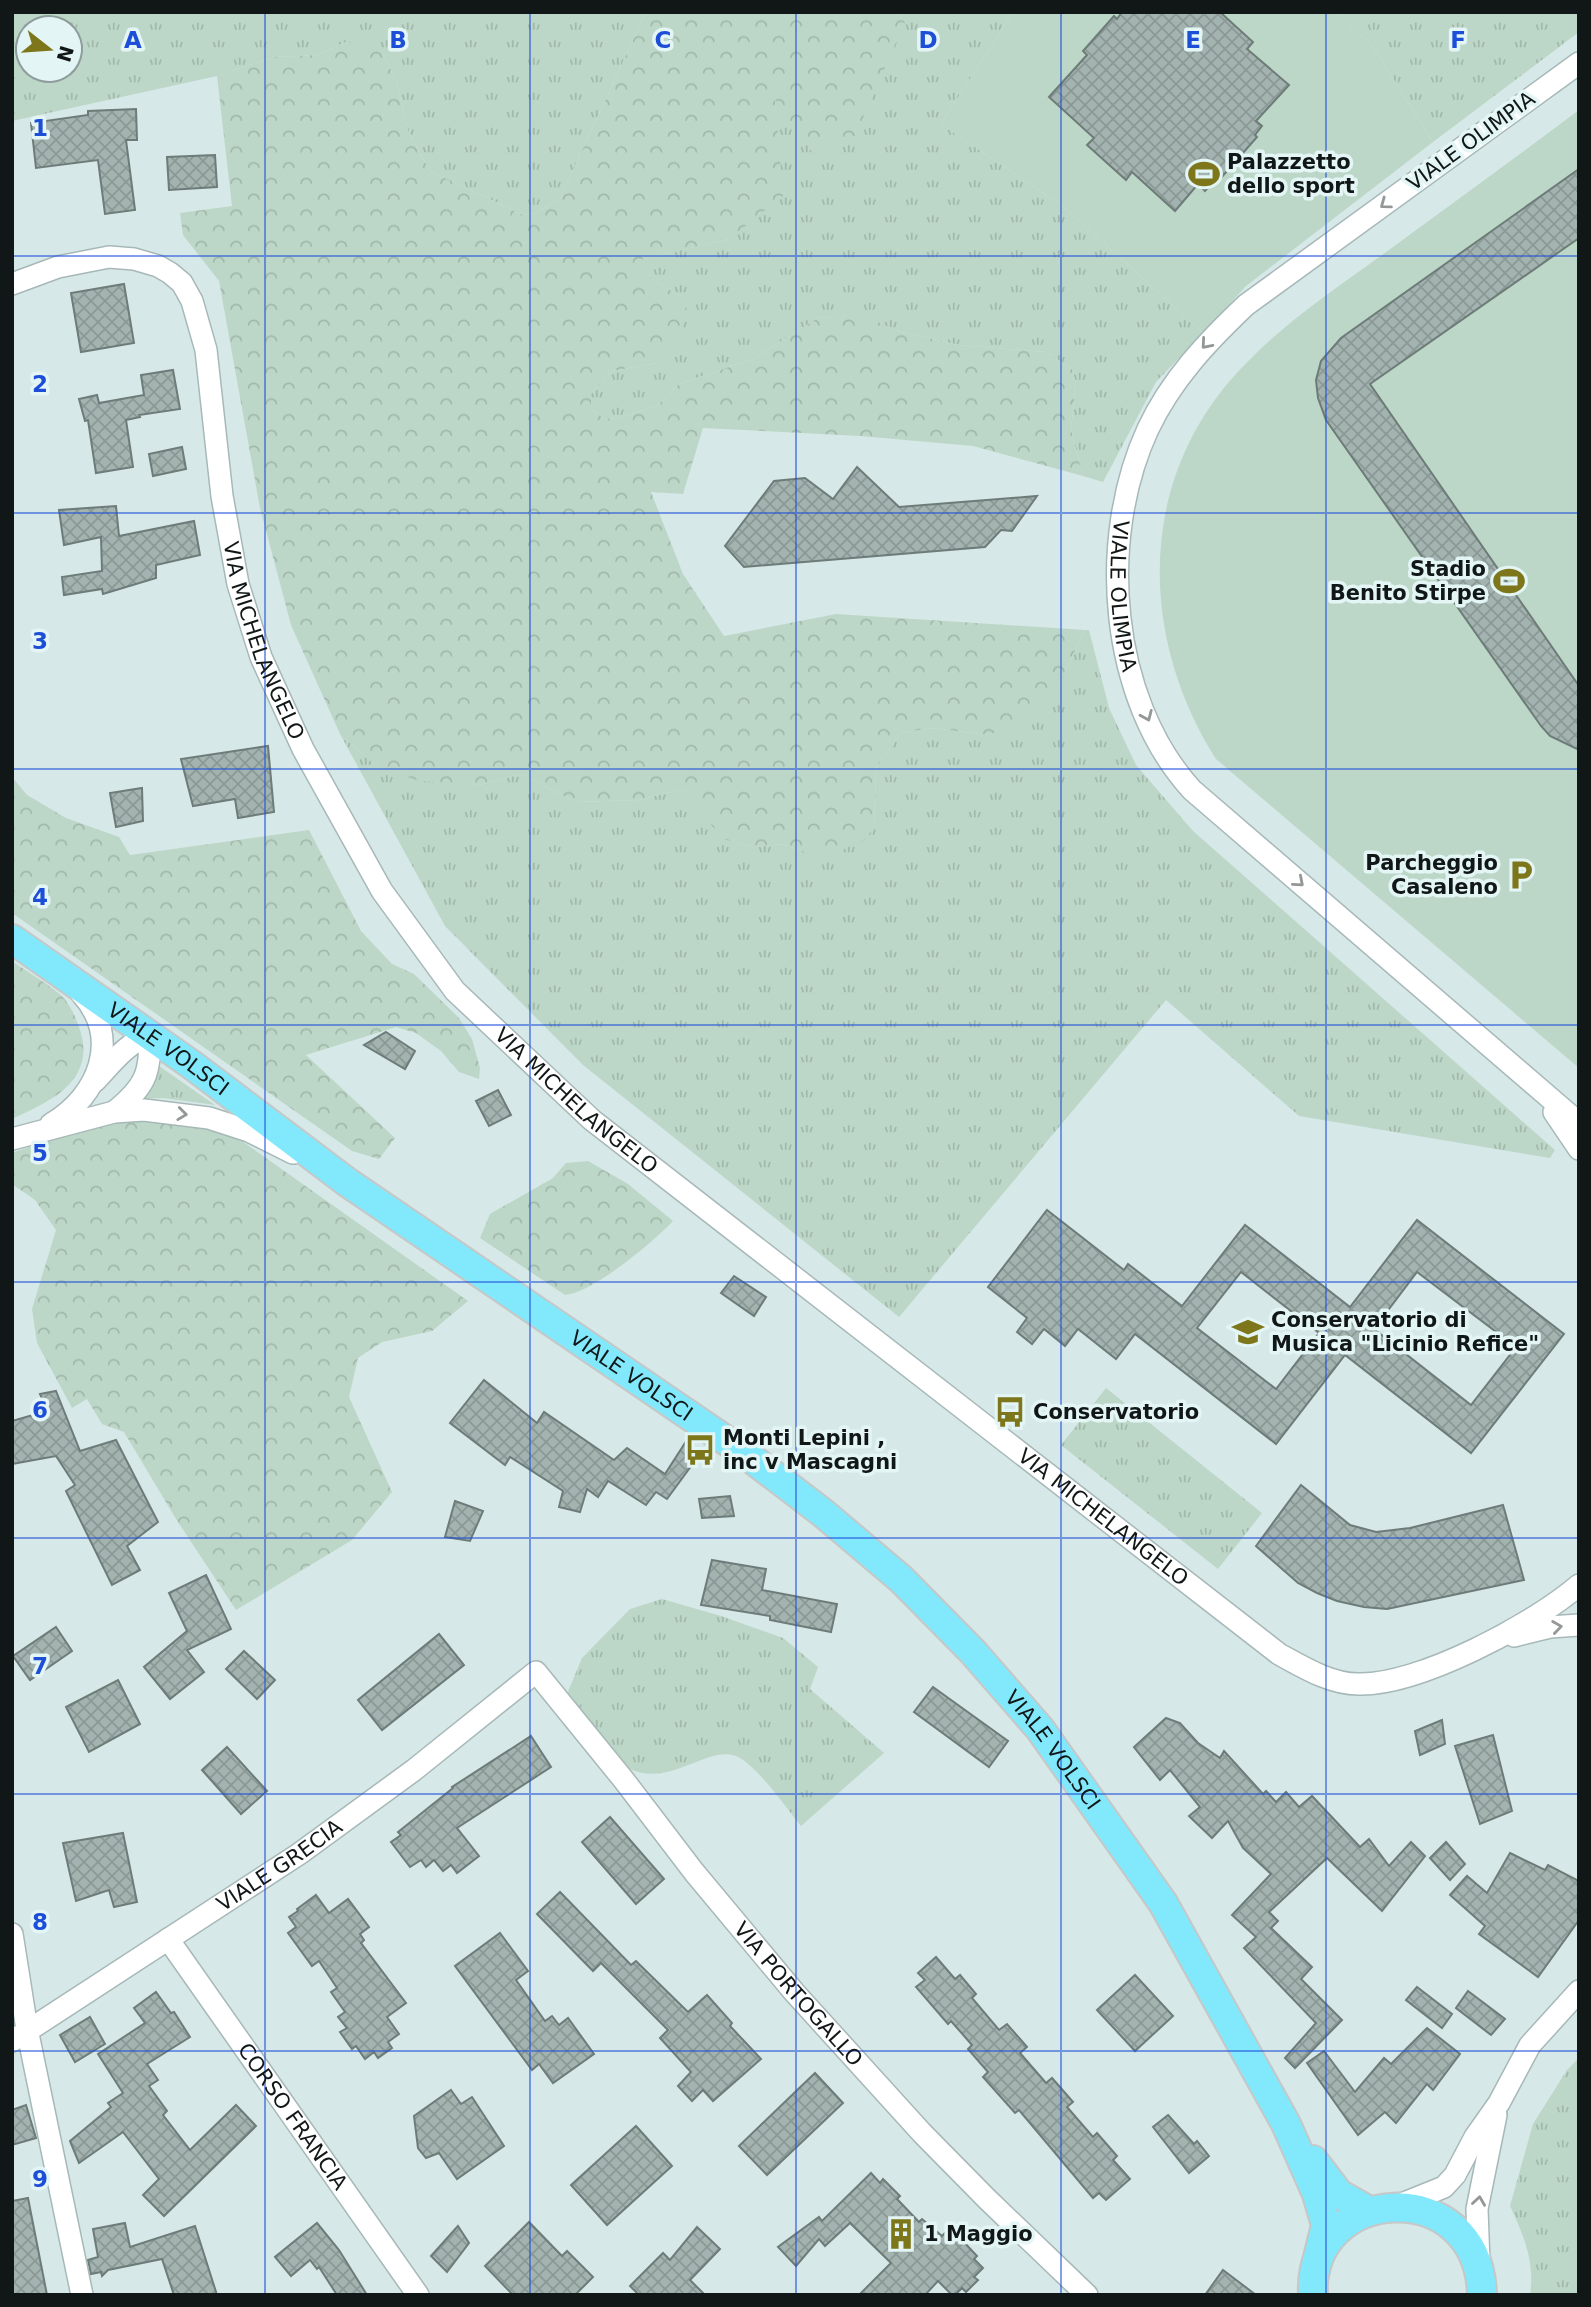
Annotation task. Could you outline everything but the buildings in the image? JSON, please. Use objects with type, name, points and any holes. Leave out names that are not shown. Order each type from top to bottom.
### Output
[{"type":"main road","name":"VIALE VOLSCI","points":[[12,939],[149,1035],[348,1182],[743,1452],[823,1513],[910,1588],[973,1652],[1040,1729],[1155,1892],[1286,2124],[1317,2194],[1326,2225],[1314,2282]]},
{"type":"main road","name":"VIALE VOLSCI","points":[[1286,2124],[1339,2193],[1369,2211]]},
{"type":"main road","name":"VIALE VOLSCI","points":[[1314,2282],[1323,2251],[1335,2234],[1350,2221],[1369,2211],[1397,2206],[1425,2211],[1449,2224],[1463,2236],[1473,2252],[1481,2282]]},
{"type":"street","name":"VIALE OLIMPIA","points":[[1579,63],[1246,305],[1215,334],[1168,394],[1148,430],[1134,468],[1118,543],[1117,582],[1120,617],[1136,690],[1149,723],[1178,774],[1192,790],[1579,1123]]},
{"type":"street","name":"VIA MICHELANGELO","points":[[12,284],[58,267],[109,257],[134,259],[158,266],[170,272],[181,284],[192,301],[206,350],[222,496],[238,584],[261,657],[303,749],[382,891],[455,990],[592,1120],[1279,1654],[1318,1674],[1356,1685],[1386,1683],[1418,1675],[1488,1642],[1550,1607],[1579,1585]]},
{"type":"street","points":[[66,976],[89,1002],[100,1025],[102,1049],[93,1083]]},
{"type":"street","points":[[19,1137],[53,1123],[72,1110],[123,1051],[149,1035],[148,1074],[126,1102],[114,1112]]},
{"type":"street","name":"VIALE OLIMPIA","points":[[1531,1083],[1565,1126],[1579,1149]]},
{"type":"street","points":[[19,1137],[114,1112],[144,1110],[209,1118],[249,1131],[348,1182]]},
{"type":"street","name":"VIA MICHELANGELO","points":[[1488,1642],[1550,1627],[1579,1625]]},
{"type":"street","name":"VIALE GRECIA","points":[[20,2035],[299,1854],[414,1770],[536,1672]]},
{"type":"street","name":"VIA PORTOGALLO","points":[[536,1672],[624,1779],[694,1872],[794,1992],[959,2171],[1087,2295]]},
{"type":"street","points":[[12,1934],[20,2035],[82,2295]]},
{"type":"street","name":"CORSO FRANCIA","points":[[168,1939],[418,2295]]},
{"type":"street","points":[[1397,2206],[1444,2187],[1455,2175],[1475,2137],[1499,2103],[1530,2045],[1579,1991]]},
{"type":"street","points":[[1481,2282],[1477,2209],[1499,2103]]},
{"type":"green space","points":[[12,12],[646,12],[560,198],[536,213],[523,215],[430,171],[408,131],[397,84],[384,55],[346,42],[318,55],[274,57],[217,76],[12,121]]},
{"type":"green space","points":[[646,12],[897,12],[905,22],[855,136],[812,152],[775,99],[783,196],[729,239],[634,261],[655,282],[681,296],[687,310],[680,338],[658,363],[612,371],[591,394],[591,408],[603,418],[617,419],[658,405],[679,384],[755,358],[818,318],[861,315],[901,332],[959,345],[1046,352],[1072,369],[1076,384],[1071,430],[1083,476],[973,446],[860,436],[703,428],[683,494],[651,492],[683,574],[724,636],[836,614],[1085,630],[1059,685],[1029,717],[989,735],[931,728],[901,733],[876,768],[874,826],[866,839],[840,851],[810,853],[782,844],[753,847],[723,839],[682,789],[639,800],[575,802],[522,774],[479,785],[420,781],[379,768],[340,734],[291,625],[260,508],[219,281],[183,235],[180,213],[232,206],[217,76],[274,57],[318,55],[346,42],[373,46],[384,55],[397,84],[408,131],[430,171],[523,215],[536,213],[560,198]]},
{"type":"green space","points":[[897,12],[1013,12],[941,124],[1064,207],[1203,333],[1156,382],[1103,482],[1083,476],[1071,430],[1076,384],[1072,369],[1046,352],[959,345],[901,332],[861,316],[818,318],[755,358],[679,384],[658,405],[617,419],[603,418],[591,408],[591,394],[612,371],[658,363],[681,296],[655,282],[633,261],[729,239],[774,97],[905,22]]},
{"type":"green space","name":"Palazzetto dello sport","points":[[1013,12],[1334,12],[1372,45],[1433,142],[1246,286],[1203,333],[1064,207],[941,124]]},
{"type":"green space","points":[[1334,12],[1579,12],[1579,32],[1433,142],[1372,45]]},
{"type":"green space","points":[[1579,110],[1579,1068],[1216,759],[1191,714],[1174,666],[1163,618],[1160,568],[1164,519],[1177,472],[1198,426],[1245,364],[1321,299]]},
{"type":"green space","points":[[1085,630],[1089,630],[1109,708],[1136,765],[1193,831],[1555,1150],[1550,1158],[1299,1116],[1166,1000],[899,1317],[583,1065],[445,926],[340,734],[379,768],[479,785],[522,774],[575,802],[639,800],[682,789],[724,839],[753,847],[782,844],[810,853],[874,826],[876,768],[901,733],[931,728],[989,735],[1059,685]]},
{"type":"green space","points":[[12,777],[27,795],[66,818],[119,837],[130,855],[309,830],[361,931],[392,964],[414,974],[459,1018],[472,1039],[480,1068],[479,1079],[459,1072],[441,1051],[416,1033],[396,1027],[306,1055],[395,1138],[379,1159],[352,1151],[12,913]]},
{"type":"green space","points":[[12,961],[61,995],[76,1019],[83,1045],[82,1061],[77,1075],[68,1086],[56,1096],[12,1119]]},
{"type":"green space","points":[[159,1066],[215,1105],[163,1098],[135,1099]]},
{"type":"green space","points":[[166,1121],[206,1126],[242,1141],[468,1301],[432,1331],[382,1342],[358,1358],[349,1397],[392,1492],[352,1540],[236,1610],[176,1519],[124,1432],[102,1424],[87,1399],[72,1408],[37,1343],[32,1309],[56,1230],[35,1200],[12,1184],[12,1153],[60,1136],[123,1122]]},
{"type":"green space","points":[[588,1161],[628,1184],[673,1221],[606,1276],[577,1292],[565,1295],[480,1238],[490,1214],[553,1178],[566,1163]]},
{"type":"green space","points":[[1106,1388],[1262,1513],[1218,1569],[1061,1445]]},
{"type":"green space","points":[[662,1599],[783,1638],[818,1667],[810,1689],[884,1753],[801,1826],[762,1777],[736,1756],[713,1756],[673,1771],[658,1773],[643,1773],[628,1768],[607,1746],[567,1694],[582,1658],[630,1609]]},
{"type":"green space","points":[[1579,2058],[1579,2295],[1530,2295],[1530,2260],[1510,2206],[1533,2124],[1567,2070]]},
{"type":"place","name":"Palazzetto dello sport","points":[[1204,174]]},
{"type":"place","name":"Stadio Benito Stirpe","points":[[1509,581]]},
{"type":"place","name":"Parcheggio Casaleno","points":[[1521,875]]},
{"type":"place","name":"Conservatorio di Musica \"Licinio Refice\"","points":[[1248,1332]]},
{"type":"place","name":"Conservatorio","points":[[1010,1412]]},
{"type":"place","name":"Monti Lepini , inc v Mascagni","points":[[700,1450]]},
{"type":"place","name":"1 Maggio","points":[[901,2234]]}]
